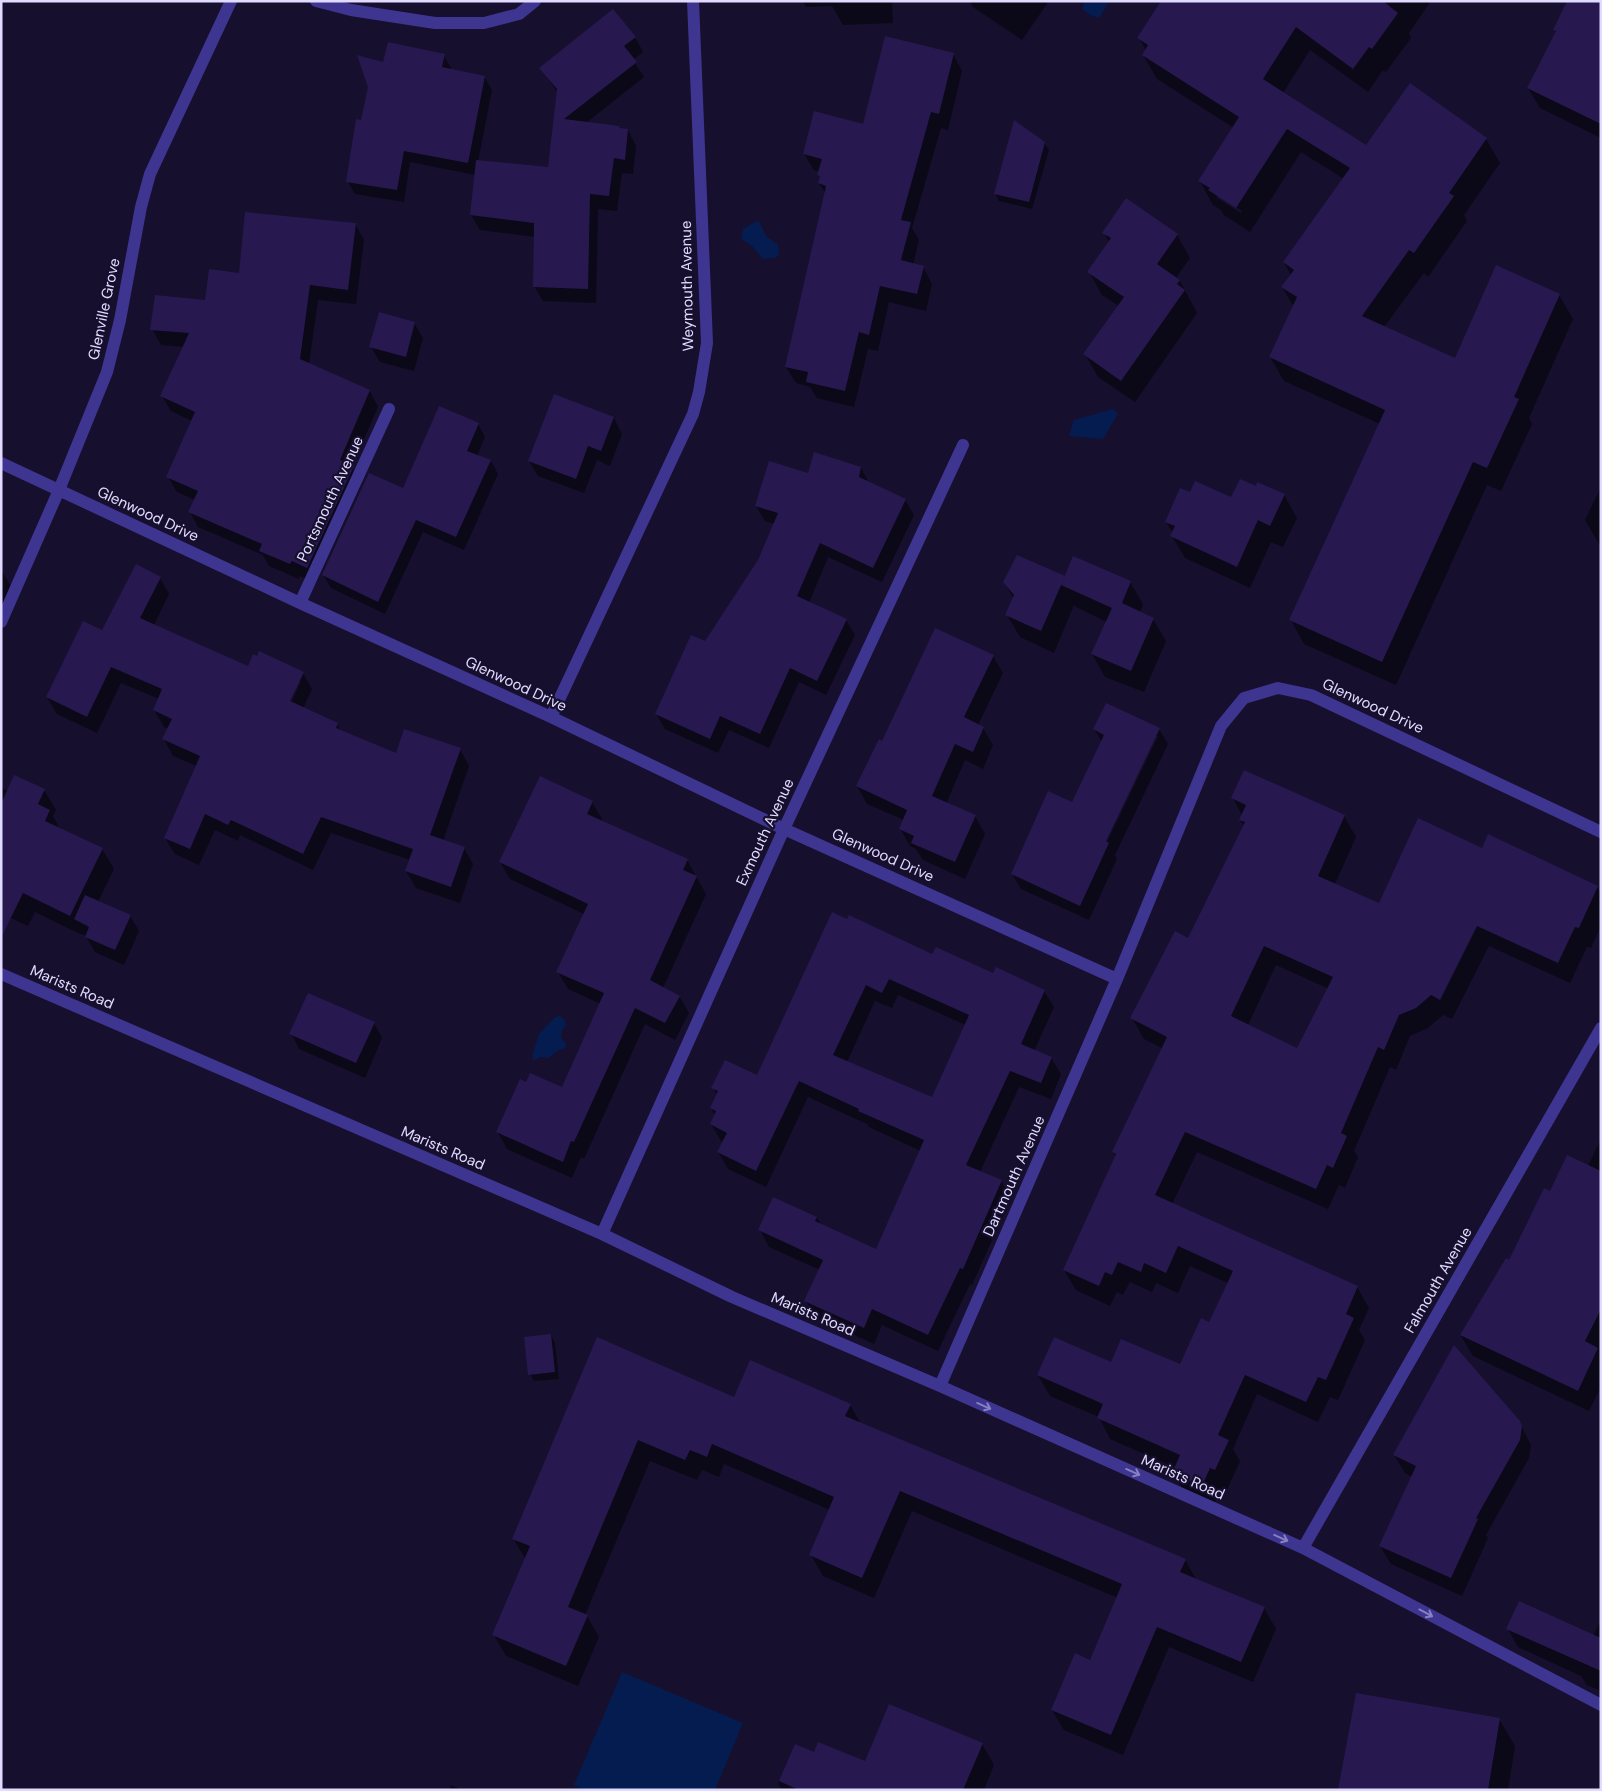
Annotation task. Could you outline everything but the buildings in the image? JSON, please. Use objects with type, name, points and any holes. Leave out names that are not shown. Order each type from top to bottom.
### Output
[{"type":"street","name":"Glenville Grove","points":[[1,622],[59,490],[107,372],[120,320],[141,206],[150,174],[231,1]]},
{"type":"street","points":[[316,1],[351,10],[435,23],[484,23],[519,14],[535,1]]},
{"type":"street","name":"Weymouth Avenue","points":[[551,718],[693,414],[699,392],[707,343],[694,1]]},
{"type":"street","name":"Portsmouth Avenue","points":[[300,603],[389,409]]},
{"type":"street","name":"Exmouth Avenue","points":[[602,1234],[784,829],[963,445]]},
{"type":"street","name":"Glenwood Drive","points":[[1,463],[551,718],[784,829],[1117,980],[1221,726],[1244,698],[1278,688],[1312,695],[1601,832]]},
{"type":"street","name":"Marists Road","points":[[1,974],[602,1234],[732,1297],[940,1386],[1303,1548],[1601,1705]]},
{"type":"street","name":"Dartmouth Avenue","points":[[940,1386],[1117,980]]},
{"type":"street","name":"Falmouth Avenue","points":[[1303,1548],[1601,1028]]},
{"type":"water","points":[[1085,1],[1110,1],[1099,18],[1090,15],[1082,9]]},
{"type":"water","points":[[759,221],[766,236],[778,245],[779,255],[775,258],[763,259],[752,246],[741,239],[743,229]]},
{"type":"water","points":[[1113,409],[1118,414],[1103,439],[1069,436],[1074,420]]},
{"type":"water","points":[[560,1016],[564,1019],[566,1025],[562,1030],[561,1038],[566,1043],[565,1048],[557,1051],[549,1058],[540,1057],[533,1061],[533,1053],[539,1034],[555,1017]]},
{"type":"water","points":[[622,1672],[743,1723],[715,1790],[585,1790],[574,1785]]}]
